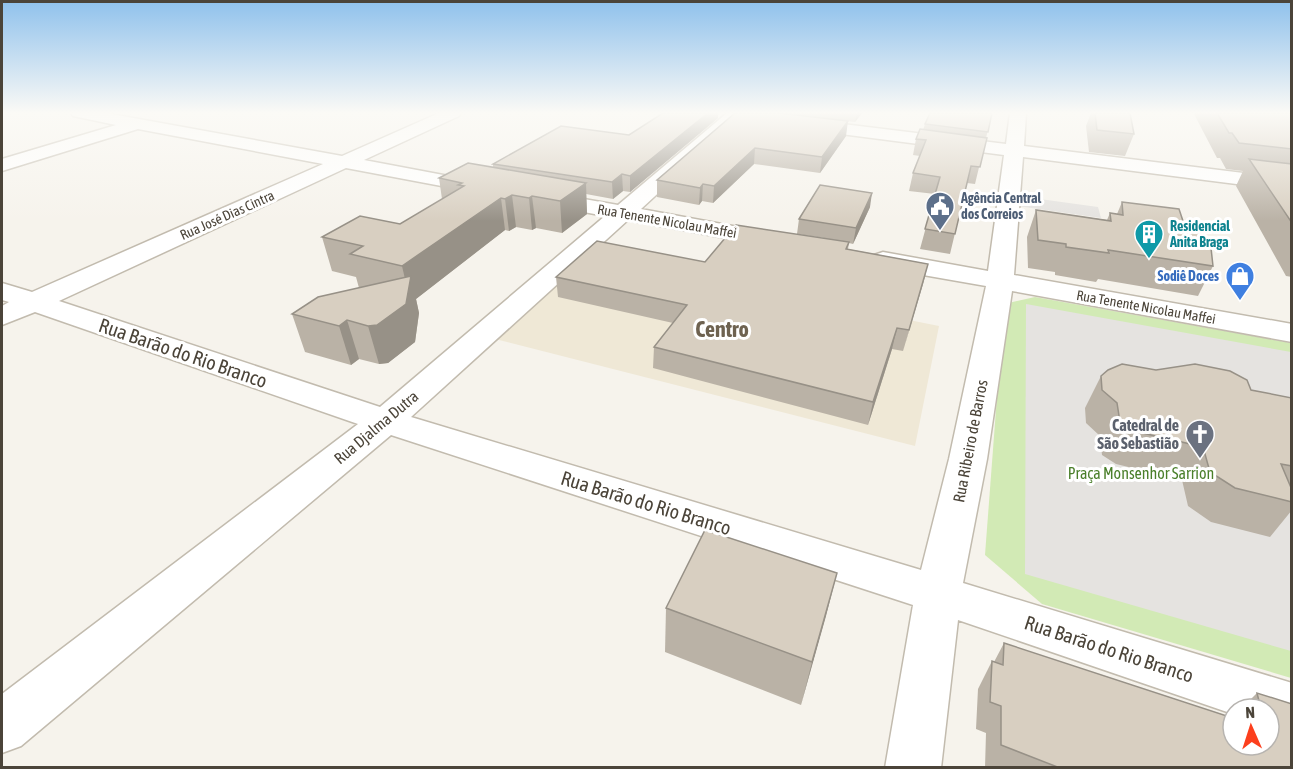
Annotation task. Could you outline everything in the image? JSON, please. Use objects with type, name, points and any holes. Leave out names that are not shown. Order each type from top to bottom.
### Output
[{"type":"street","points":[[2,165],[55,149]]},
{"type":"street","name":"Rua Tenente Nicolau Maffei","points":[[274,149],[789,243]]},
{"type":"street","name":"Rua José Dias Cintra","points":[[12,303],[375,149]]},
{"type":"street","name":"Rua Djalma Dutra","points":[[2,727],[385,421],[699,149]]},
{"type":"street","points":[[989,149],[1292,185]]},
{"type":"street","name":"Rua Ribeiro de Barros","points":[[913,768],[938,594],[968,459],[1000,280],[1012,149]]},
{"type":"street","name":"Rua Tenente Nicolau Maffei","points":[[859,255],[1292,333]]},
{"type":"street","name":"Rua Barão do Rio Branco","points":[[12,303],[938,594],[1292,709]]},
{"type":"shaded area","points":[[1011,195],[1098,207],[1101,218],[1011,205]]},
{"type":"shaded area","points":[[584,255],[939,326],[915,446],[491,338]]},
{"type":"shaded area","name":"Praça Monsenhor Sarrion","points":[[1026,304],[1291,352],[1291,651],[1025,574]]},
{"type":"green space","name":"Praça Monsenhor Sarrion","points":[[1035,297],[1291,343],[1291,678],[1042,604],[985,555],[1004,304]]},
{"type":"building","points":[[520,149],[664,149],[630,176],[622,174],[612,182],[493,164]]},
{"type":"building","points":[[693,149],[754,149],[714,186],[703,184],[700,188],[657,180]]},
{"type":"building","points":[[762,149],[828,149],[822,157]]},
{"type":"building","points":[[922,149],[984,149],[980,167],[971,166],[955,234],[925,229],[940,177],[913,173]]},
{"type":"building","points":[[1249,159],[1292,164],[1292,223]]},
{"type":"building","points":[[468,163],[586,183],[560,201],[532,196],[529,198],[512,195],[505,199],[501,198],[402,266],[350,254],[363,246],[322,237],[360,216],[400,224],[464,186],[458,185],[462,183],[439,178]]},
{"type":"building","points":[[820,185],[872,193],[856,228],[799,219]]},
{"type":"building","points":[[1122,202],[1179,209],[1184,224],[1200,226],[1211,248],[1213,266],[1108,250],[1109,253],[1066,247],[1066,244],[1038,240],[1036,210],[1111,221],[1110,213],[1123,215]]},
{"type":"building","points":[[736,225],[849,242],[846,249],[928,264],[909,330],[897,328],[873,402],[654,347],[687,305],[556,277],[597,241],[705,262]]},
{"type":"building","points":[[411,276],[406,304],[377,325],[368,326],[347,320],[339,326],[292,314],[318,297]]},
{"type":"building","points":[[1122,364],[1156,370],[1195,364],[1230,371],[1247,380],[1251,390],[1292,398],[1292,466],[1281,464],[1292,490],[1292,502],[1235,488],[1210,472],[1203,447],[1134,431],[1120,422],[1117,403],[1102,390],[1101,376]]},
{"type":"building","points":[[705,530],[837,573],[812,662],[666,608]]},
{"type":"building","points":[[1004,643],[1221,714],[1221,757],[1281,757],[1281,701],[1292,704],[1292,768],[1060,768],[1001,745],[1001,706],[990,702],[992,661],[1003,665]]},
{"type":"building","points":[[1257,693],[1270,697],[1258,697]]},
{"type":"place","name":"Agência Central dos Correios","points":[[940,232]]},
{"type":"place","name":"Residencial Anita Braga","points":[[1149,260]]},
{"type":"place","name":"Sodiê Doces","points":[[1240,302]]},
{"type":"place","name":"Catedral de São Sebastião","points":[[1200,460]]},
{"type":"district","name":"Centro","points":[[722,329]]}]
